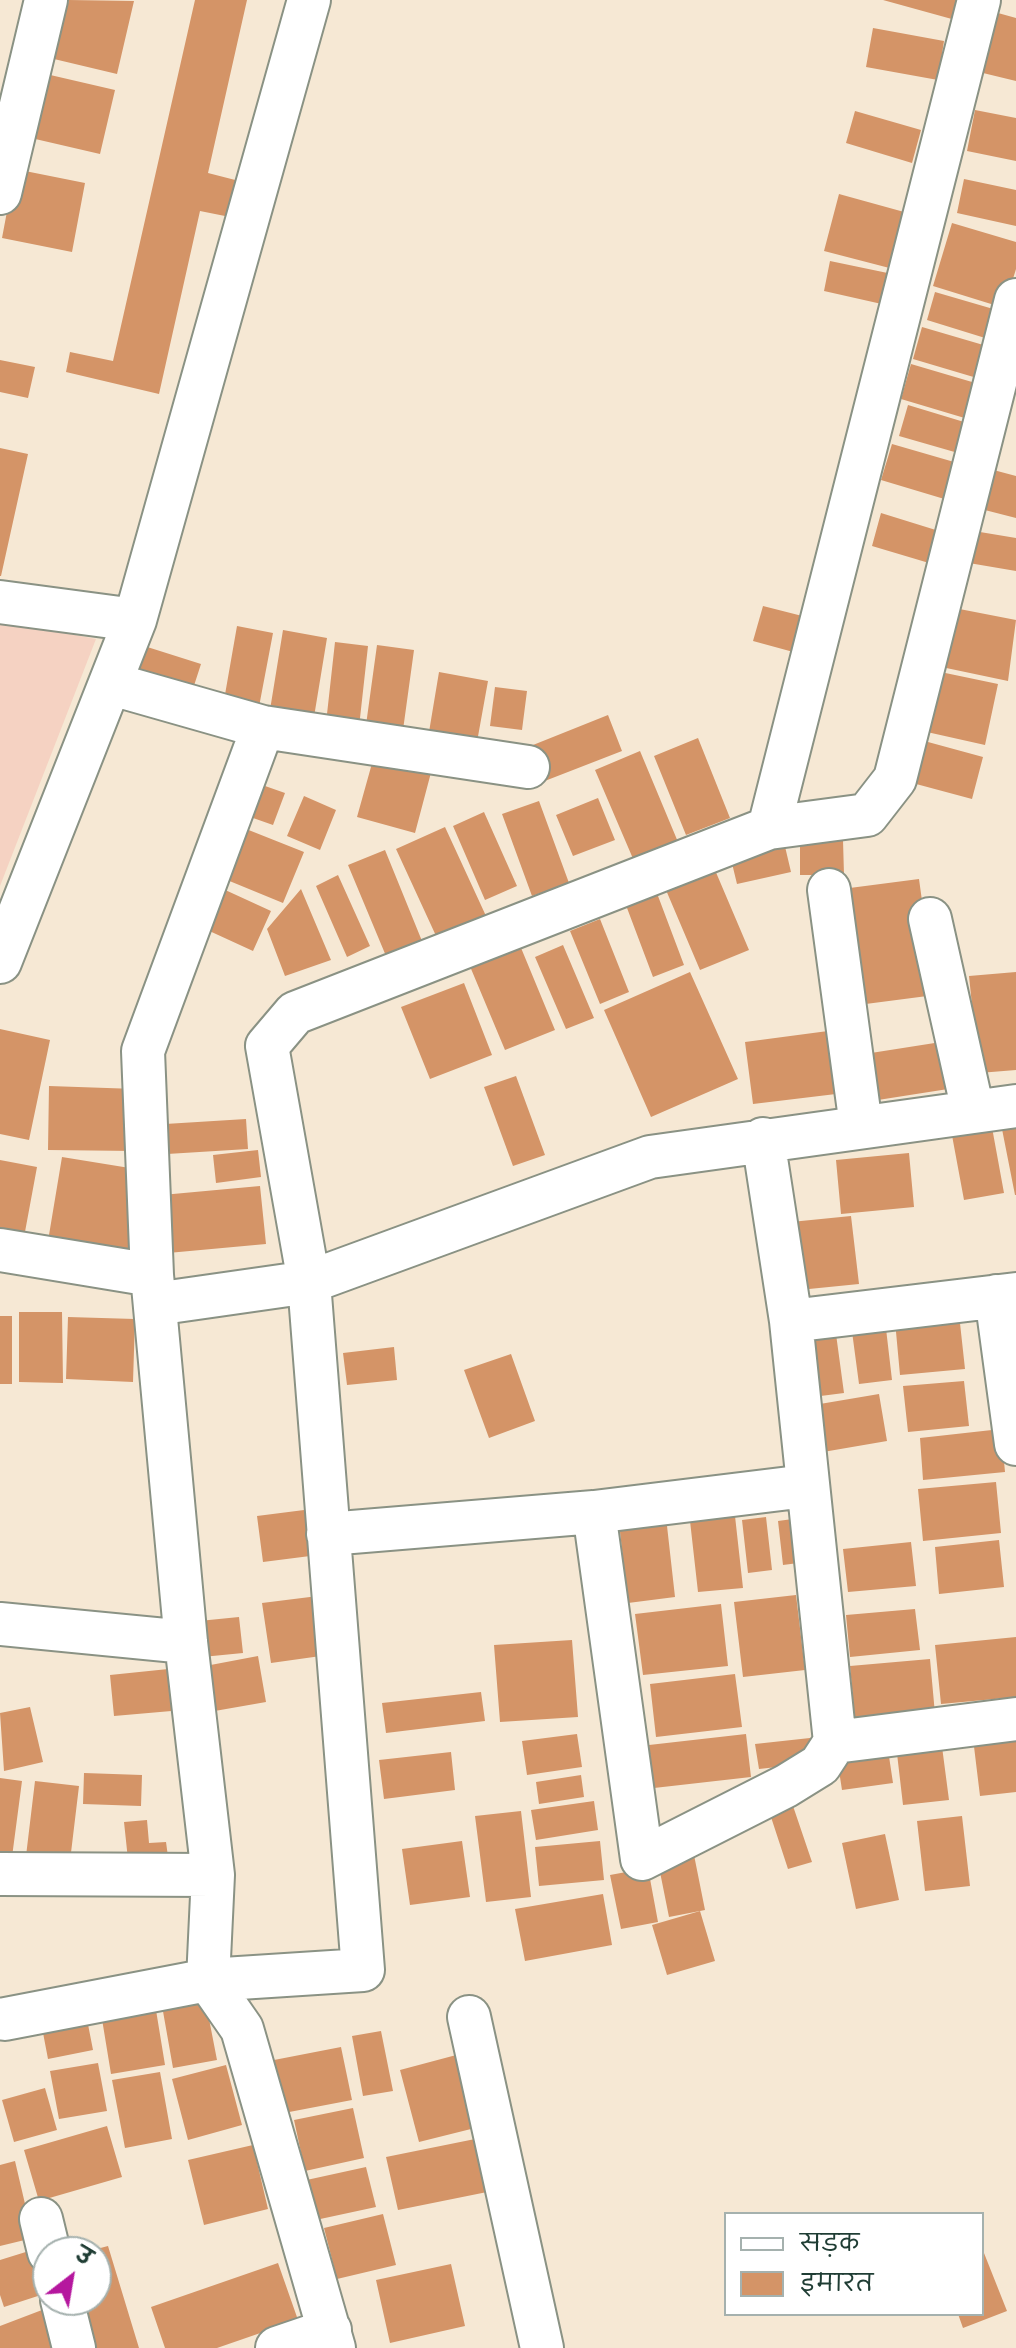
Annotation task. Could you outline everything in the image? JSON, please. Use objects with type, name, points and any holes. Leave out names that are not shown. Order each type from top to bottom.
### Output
[{"type":"street","points":[[0,193],[46,0]]},
{"type":"street","points":[[0,962],[135,620],[309,0]]},
{"type":"street","points":[[769,828],[979,0]]},
{"type":"street","points":[[5,2019],[208,1980],[363,1970],[309,1282],[267,1046],[295,1013],[769,828],[867,815],[895,779],[1016,300]]},
{"type":"street","points":[[0,602],[135,620]]},
{"type":"street","points":[[112,684],[263,727],[528,767]]},
{"type":"street","points":[[263,727],[143,1051],[154,1290],[186,1642],[213,1875],[208,1980],[242,2029],[332,2339],[277,2348]]},
{"type":"street","points":[[829,890],[861,1126]]},
{"type":"street","points":[[930,919],[973,1111]]},
{"type":"street","points":[[0,1250],[154,1290],[309,1282],[650,1157],[1016,1106]]},
{"type":"street","points":[[594,1512],[642,1859],[786,1786],[820,1765],[835,1742],[791,1321],[763,1139]]},
{"type":"street","points":[[791,1321],[1006,1295],[1016,1444]]},
{"type":"street","points":[[328,1534],[594,1512],[806,1486]]},
{"type":"street","points":[[0,1624],[186,1642]]},
{"type":"street","points":[[835,1742],[1016,1719]]},
{"type":"street","points":[[0,1874],[213,1875]]},
{"type":"street","points":[[469,2017],[542,2348]]},
{"type":"street","points":[[66,2316],[74,2348]]},
{"type":"shaded area","points":[[0,620],[96,639],[0,886]]},
{"type":"building","points":[[69,0],[134,1],[117,74],[54,59]]},
{"type":"building","points":[[195,0],[247,0],[208,173],[243,182],[235,218],[200,211],[159,394],[66,372],[70,352],[113,361]]},
{"type":"building","points":[[883,0],[965,0],[959,21]]},
{"type":"building","points":[[998,13],[1016,18],[1016,81],[983,73]]},
{"type":"building","points":[[873,28],[944,41],[938,80],[866,67]]},
{"type":"building","points":[[46,74],[115,90],[100,154],[31,138]]},
{"type":"building","points":[[975,110],[1016,118],[1016,161],[967,151]]},
{"type":"building","points":[[855,111],[921,130],[912,163],[846,143]]},
{"type":"building","points":[[15,169],[85,183],[72,252],[2,238]]},
{"type":"building","points":[[964,179],[1016,190],[1016,226],[957,213]]},
{"type":"building","points":[[839,194],[915,215],[901,271],[824,251]]},
{"type":"building","points":[[952,223],[1016,242],[1016,269],[1004,308],[933,286]]},
{"type":"building","points":[[830,261],[902,276],[895,307],[824,291]]},
{"type":"building","points":[[935,292],[1007,313],[998,342],[927,320]]},
{"type":"building","points":[[922,327],[997,349],[987,381],[913,359]]},
{"type":"building","points":[[0,360],[35,367],[28,398],[0,392]]},
{"type":"building","points":[[911,364],[989,387],[978,422],[901,399]]},
{"type":"building","points":[[908,405],[974,425],[965,455],[899,436]]},
{"type":"building","points":[[892,444],[961,464],[951,501],[881,480]]},
{"type":"building","points":[[0,448],[28,454],[1,576],[0,576]]},
{"type":"building","points":[[986,468],[1016,476],[1016,518],[977,508]]},
{"type":"building","points":[[881,513],[939,531],[929,563],[872,546]]},
{"type":"building","points":[[968,530],[1016,538],[1016,571],[963,562]]},
{"type":"building","points":[[763,606],[818,620],[808,656],[753,641]]},
{"type":"building","points":[[944,606],[1016,620],[1008,681],[932,665]]},
{"type":"building","points":[[237,626],[273,633],[258,712],[223,706]]},
{"type":"building","points":[[283,630],[327,638],[313,723],[269,716]]},
{"type":"building","points":[[335,642],[368,646],[359,727],[326,723]]},
{"type":"building","points":[[141,645],[201,664],[189,701],[129,681]]},
{"type":"building","points":[[377,645],[414,650],[403,730],[366,725]]},
{"type":"building","points":[[931,670],[998,684],[985,745],[918,730]]},
{"type":"building","points":[[439,672],[488,681],[475,753],[427,744]]},
{"type":"building","points":[[495,687],[527,691],[522,730],[490,726]]},
{"type":"building","points":[[608,715],[622,751],[537,784],[523,749]]},
{"type":"building","points":[[698,738],[730,818],[686,835],[654,756]]},
{"type":"building","points":[[917,739],[983,757],[972,799],[905,781]]},
{"type":"building","points":[[376,749],[433,765],[415,833],[357,817]]},
{"type":"building","points":[[640,751],[678,842],[634,861],[595,770]]},
{"type":"building","points":[[248,780],[285,793],[273,825],[236,812]]},
{"type":"building","points":[[304,796],[336,810],[320,850],[287,836]]},
{"type":"building","points":[[598,798],[615,840],[573,856],[556,815]]},
{"type":"building","points":[[539,801],[569,883],[532,896],[502,814]]},
{"type":"building","points":[[484,812],[517,886],[485,900],[453,826]]},
{"type":"building","points":[[231,823],[304,852],[283,903],[210,873]]},
{"type":"building","points":[[445,827],[486,916],[437,938],[396,849]]},
{"type":"building","points":[[783,838],[791,872],[737,884],[729,851]]},
{"type":"building","points":[[843,840],[844,875],[800,875],[800,841]]},
{"type":"building","points":[[385,850],[422,941],[386,956],[348,865]]},
{"type":"building","points":[[712,863],[749,950],[700,970],[663,883]]},
{"type":"building","points":[[338,875],[370,946],[347,957],[316,886]]},
{"type":"building","points":[[919,879],[935,995],[858,1005],[842,889]]},
{"type":"building","points":[[210,883],[271,911],[253,951],[192,923]]},
{"type":"building","points":[[655,888],[684,965],[653,977],[624,900]]},
{"type":"building","points":[[301,889],[331,960],[285,976],[267,929]]},
{"type":"building","points":[[600,919],[629,992],[600,1004],[570,931]]},
{"type":"building","points":[[519,943],[555,1030],[505,1050],[469,964]]},
{"type":"building","points":[[563,945],[594,1018],[566,1029],[535,957]]},
{"type":"building","points":[[690,972],[738,1079],[651,1117],[604,1010]]},
{"type":"building","points":[[1016,972],[1016,1070],[979,1073],[969,976]]},
{"type":"building","points":[[464,983],[492,1055],[430,1079],[401,1007]]},
{"type":"building","points":[[0,1029],[50,1040],[29,1140],[0,1134]]},
{"type":"building","points":[[828,1031],[836,1094],[753,1104],[745,1042]]},
{"type":"building","points":[[941,1042],[948,1089],[878,1100],[871,1053]]},
{"type":"building","points":[[516,1076],[545,1155],[513,1166],[484,1087]]},
{"type":"building","points":[[49,1086],[136,1089],[135,1151],[48,1150]]},
{"type":"building","points":[[246,1119],[248,1149],[151,1155],[149,1125]]},
{"type":"building","points":[[991,1122],[1004,1193],[964,1200],[951,1130]]},
{"type":"building","points":[[1016,1122],[1016,1195],[1015,1195],[1001,1124]]},
{"type":"building","points":[[258,1150],[261,1177],[216,1183],[213,1155]]},
{"type":"building","points":[[909,1153],[914,1207],[841,1214],[836,1160]]},
{"type":"building","points":[[62,1157],[142,1170],[127,1266],[46,1253]]},
{"type":"building","points":[[0,1160],[37,1167],[22,1248],[0,1244]]},
{"type":"building","points":[[260,1186],[266,1244],[168,1253],[162,1195]]},
{"type":"building","points":[[851,1216],[859,1284],[799,1290],[791,1222]]},
{"type":"building","points":[[19,1312],[62,1312],[63,1383],[19,1382]]},
{"type":"building","points":[[959,1314],[965,1369],[900,1375],[895,1321]]},
{"type":"building","points":[[0,1316],[12,1316],[12,1384],[0,1384]]},
{"type":"building","points":[[68,1317],[135,1319],[133,1382],[66,1379]]},
{"type":"building","points":[[885,1320],[892,1380],[859,1384],[851,1324]]},
{"type":"building","points":[[836,1334],[844,1393],[805,1398],[798,1339]]},
{"type":"building","points":[[394,1347],[397,1380],[347,1385],[343,1353]]},
{"type":"building","points":[[511,1354],[535,1421],[489,1438],[464,1370]]},
{"type":"building","points":[[964,1381],[969,1426],[908,1432],[903,1386]]},
{"type":"building","points":[[879,1394],[887,1441],[823,1452],[814,1405]]},
{"type":"building","points":[[1001,1429],[1005,1472],[923,1480],[920,1438]]},
{"type":"building","points":[[996,1482],[1001,1533],[923,1541],[918,1489]]},
{"type":"building","points":[[734,1507],[743,1588],[698,1592],[689,1512]]},
{"type":"building","points":[[312,1509],[318,1555],[263,1562],[257,1516]]},
{"type":"building","points":[[666,1517],[675,1597],[628,1603],[619,1523]]},
{"type":"building","points":[[766,1517],[772,1570],[748,1573],[742,1520]]},
{"type":"building","points":[[800,1518],[806,1562],[783,1565],[778,1521]]},
{"type":"building","points":[[999,1540],[1004,1587],[939,1594],[935,1547]]},
{"type":"building","points":[[911,1542],[916,1586],[848,1592],[843,1549]]},
{"type":"building","points":[[326,1595],[335,1654],[271,1663],[262,1603]]},
{"type":"building","points":[[796,1595],[805,1670],[743,1677],[734,1602]]},
{"type":"building","points":[[721,1604],[728,1666],[643,1675],[635,1614]]},
{"type":"building","points":[[915,1609],[920,1650],[850,1657],[846,1615]]},
{"type":"building","points":[[239,1617],[243,1653],[192,1658],[189,1622]]},
{"type":"building","points":[[1016,1637],[1016,1697],[941,1704],[935,1645]]},
{"type":"building","points":[[572,1640],[578,1717],[500,1722],[494,1645]]},
{"type":"building","points":[[258,1656],[266,1702],[209,1712],[200,1667]]},
{"type":"building","points":[[930,1659],[936,1725],[856,1732],[850,1666]]},
{"type":"building","points":[[178,1668],[183,1710],[114,1716],[110,1675]]},
{"type":"building","points":[[735,1674],[742,1727],[656,1737],[650,1684]]},
{"type":"building","points":[[481,1692],[485,1721],[386,1733],[382,1703]]},
{"type":"building","points":[[30,1707],[43,1762],[4,1771],[0,1713]]},
{"type":"building","points":[[1016,1725],[1016,1792],[980,1796],[972,1730]]},
{"type":"building","points":[[577,1734],[582,1767],[527,1775],[522,1741]]},
{"type":"building","points":[[746,1734],[751,1777],[654,1788],[649,1745]]},
{"type":"building","points":[[810,1738],[813,1763],[759,1769],[755,1744]]},
{"type":"building","points":[[941,1739],[949,1800],[903,1805],[896,1745]]},
{"type":"building","points":[[887,1743],[893,1783],[842,1790],[836,1751]]},
{"type":"building","points":[[451,1752],[455,1790],[384,1799],[379,1760]]},
{"type":"building","points":[[84,1773],[142,1775],[141,1806],[83,1804]]},
{"type":"building","points":[[581,1775],[584,1797],[539,1804],[536,1782]]},
{"type":"building","points":[[0,1778],[22,1781],[12,1857],[0,1855]]},
{"type":"building","points":[[35,1781],[79,1786],[70,1861],[26,1856]]},
{"type":"building","points":[[594,1801],[598,1830],[536,1840],[531,1810]]},
{"type":"building","points":[[793,1806],[812,1862],[788,1869],[770,1814]]},
{"type":"building","points":[[521,1811],[531,1897],[486,1902],[475,1816]]},
{"type":"building","points":[[962,1816],[970,1886],[925,1891],[917,1821]]},
{"type":"building","points":[[147,1820],[149,1843],[166,1842],[169,1864],[129,1869],[124,1822]]},
{"type":"building","points":[[885,1834],[899,1900],[856,1909],[842,1843]]},
{"type":"building","points":[[462,1841],[470,1897],[410,1905],[402,1849]]},
{"type":"building","points":[[600,1841],[604,1880],[539,1886],[535,1847]]},
{"type":"building","points":[[694,1855],[705,1910],[669,1917],[658,1862]]},
{"type":"building","points":[[648,1868],[658,1922],[621,1929],[610,1875]]},
{"type":"building","points":[[603,1894],[612,1945],[525,1961],[515,1909]]},
{"type":"building","points":[[700,1911],[715,1961],[667,1975],[652,1925]]},
{"type":"building","points":[[204,1993],[217,2060],[173,2068],[161,2000]]},
{"type":"building","points":[[155,2004],[165,2065],[111,2074],[101,2013]]},
{"type":"building","points":[[85,2009],[93,2050],[48,2059],[40,2017]]},
{"type":"building","points":[[381,2031],[393,2091],[363,2096],[352,2036]]},
{"type":"building","points":[[341,2047],[352,2100],[284,2113],[274,2060]]},
{"type":"building","points":[[460,2054],[479,2127],[419,2142],[400,2070]]},
{"type":"building","points":[[98,2063],[107,2111],[59,2119],[50,2071]]},
{"type":"building","points":[[226,2065],[242,2125],[188,2140],[172,2079]]},
{"type":"building","points":[[160,2072],[172,2139],[125,2148],[112,2080]]},
{"type":"building","points":[[45,2088],[57,2130],[14,2142],[2,2100]]},
{"type":"building","points":[[353,2108],[364,2158],[305,2171],[294,2120]]},
{"type":"building","points":[[107,2126],[122,2177],[39,2201],[24,2150]]},
{"type":"building","points":[[485,2137],[497,2190],[398,2210],[386,2157]]},
{"type":"building","points":[[253,2145],[268,2209],[204,2225],[188,2160]]},
{"type":"building","points":[[15,2161],[33,2236],[0,2246],[0,2165]]},
{"type":"building","points":[[366,2167],[376,2207],[311,2221],[302,2181]]},
{"type":"building","points":[[383,2214],[396,2265],[337,2279],[324,2228]]},
{"type":"building","points":[[29,2251],[32,2260],[32,2298],[4,2307],[0,2295],[0,2260]]},
{"type":"building","points":[[984,2253],[1007,2311],[963,2328],[959,2316],[984,2316]]},
{"type":"building","points":[[112,2259],[139,2348],[89,2348],[79,2316],[112,2316]]},
{"type":"building","points":[[278,2263],[298,2320],[217,2348],[165,2348],[151,2307]]},
{"type":"building","points":[[451,2264],[465,2326],[390,2343],[376,2280]]},
{"type":"building","points":[[32,2314],[45,2316],[58,2348],[0,2348],[0,2326]]}]
